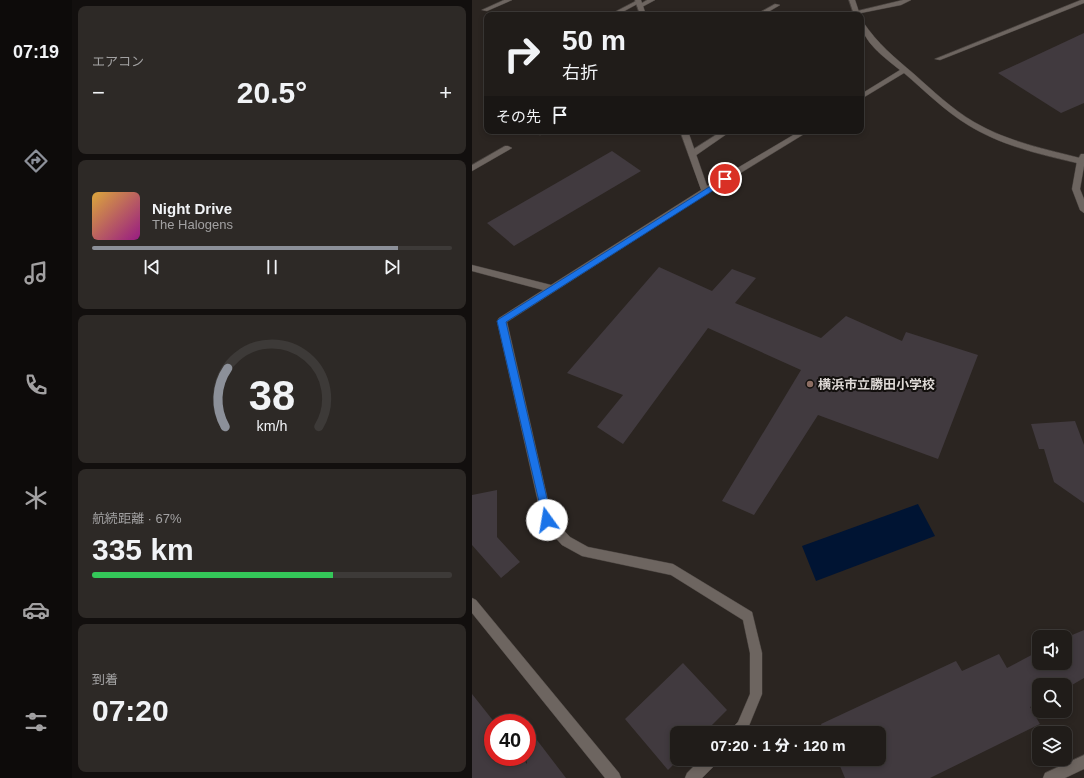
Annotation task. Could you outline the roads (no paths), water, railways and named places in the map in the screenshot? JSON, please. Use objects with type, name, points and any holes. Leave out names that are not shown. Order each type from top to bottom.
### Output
[{"type":"street","points":[[485,10],[509,0]]},
{"type":"street","points":[[619,12],[639,3],[652,0]]},
{"type":"street","points":[[852,0],[856,12]]},
{"type":"street","points":[[864,12],[899,4],[908,0]]},
{"type":"street","points":[[938,59],[1084,1]]},
{"type":"street","points":[[764,12],[777,5]]},
{"type":"street","points":[[864,29],[888,57],[958,115],[992,135],[1024,148],[1082,159],[1076,189],[1084,210]]},
{"type":"street","points":[[864,95],[904,70]]},
{"type":"street","points":[[685,134],[705,191]]},
{"type":"street","points":[[692,154],[722,134]]},
{"type":"street","points":[[743,726],[756,694],[756,654],[748,616],[673,570],[586,552],[566,541],[547,520],[502,321],[705,191],[800,134]]},
{"type":"street","points":[[472,168],[508,148]]},
{"type":"street","points":[[472,268],[552,289]]},
{"type":"street","points":[[472,604],[614,778]]},
{"type":"street","points":[[1050,778],[1084,762]]},
{"type":"street","points":[[692,778],[704,766]]},
{"type":"water","points":[[918,504],[935,536],[816,581],[802,546]]},
{"type":"place","name":"横浜市立勝田小学校","points":[[810,384]]}]
